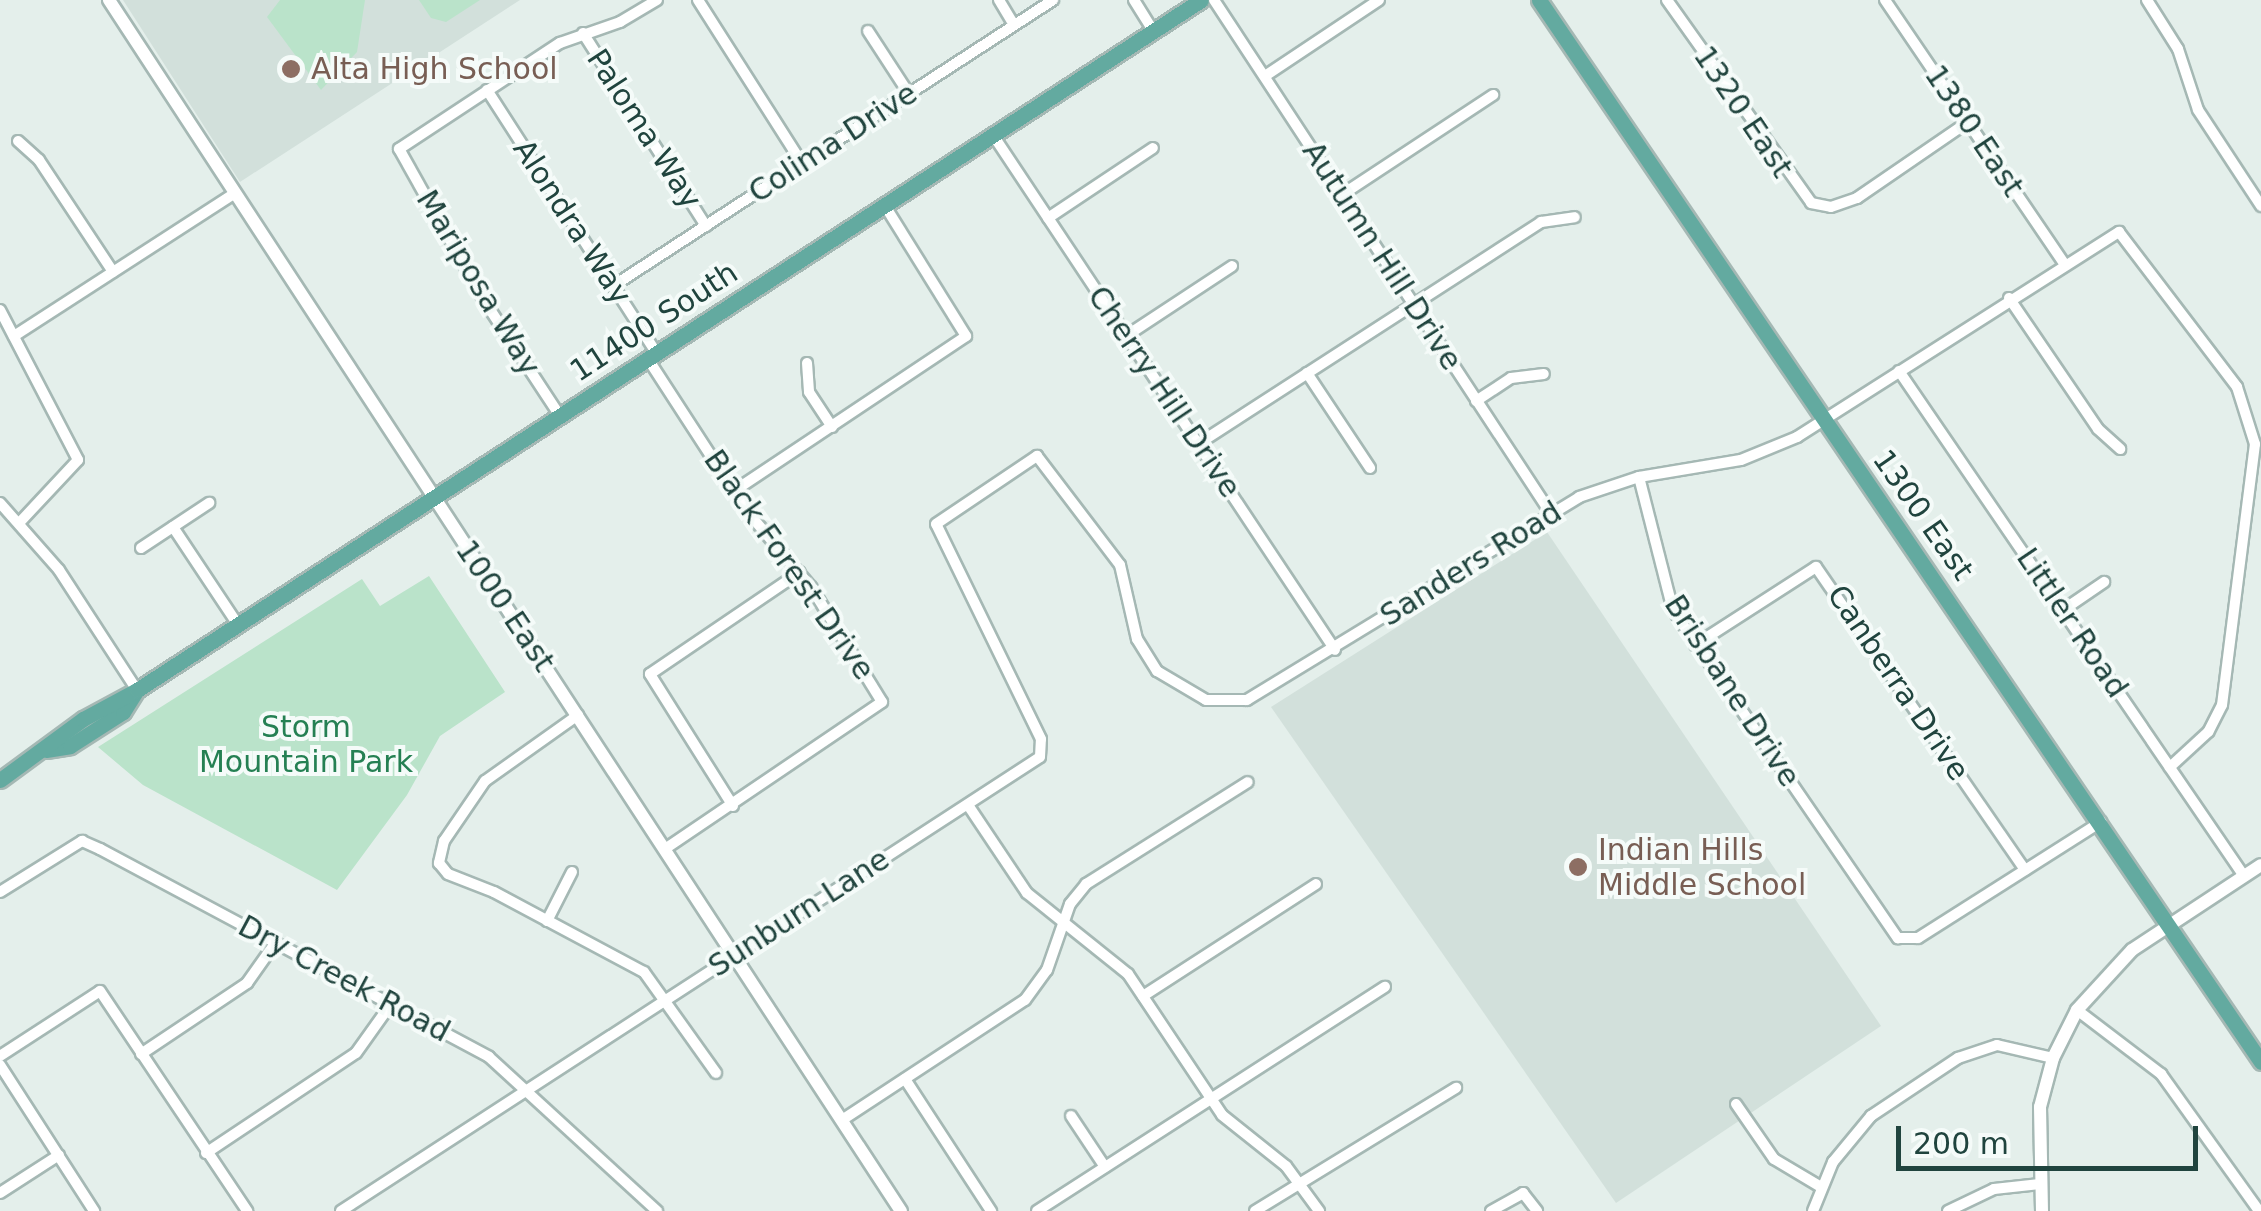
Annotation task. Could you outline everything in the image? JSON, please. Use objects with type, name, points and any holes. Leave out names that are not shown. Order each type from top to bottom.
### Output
[{"type":"main road","name":"11400 South","points":[[0,780],[46,750],[83,719],[138,690],[1201,0]]},
{"type":"main road","name":"1300 East","points":[[1539,0],[2171,924],[2261,1062]]},
{"type":"street","name":"1000 East","points":[[109,0],[901,1211]]},
{"type":"street","points":[[487,90],[582,32],[620,22],[658,0]]},
{"type":"street","points":[[698,0],[802,163]]},
{"type":"street","points":[[998,0],[1014,25]]},
{"type":"street","name":"Colima Drive","points":[[614,286],[1053,0]]},
{"type":"street","points":[[1134,0],[1154,31]]},
{"type":"street","name":"Autumn Hill Drive","points":[[1214,0],[1550,512]]},
{"type":"street","points":[[1266,76],[1379,0]]},
{"type":"street","name":"1320 East","points":[[1667,0],[1795,189],[1831,207],[1857,198],[1968,122]]},
{"type":"street","name":"1380 East","points":[[1885,0],[2064,262]]},
{"type":"street","points":[[2147,0],[2178,49],[2198,110],[2261,206]]},
{"type":"street","points":[[868,31],[908,94]]},
{"type":"street","name":"Paloma Way","points":[[582,32],[706,226]]},
{"type":"street","name":"Mariposa Way","points":[[487,90],[399,149],[483,300],[560,416]]},
{"type":"street","name":"Alondra Way","points":[[487,90],[614,286],[652,356]]},
{"type":"street","points":[[1344,194],[1493,95]]},
{"type":"street","name":"Cherry Hill Drive","points":[[993,135],[1335,650]]},
{"type":"street","points":[[18,141],[39,160],[113,272]]},
{"type":"street","points":[[1048,218],[1153,148]]},
{"type":"street","points":[[14,336],[235,193]]},
{"type":"street","points":[[734,491],[966,336],[885,206]]},
{"type":"street","points":[[1198,444],[1542,222],[1575,217]]},
{"type":"street","name":"Sanders Road","points":[[936,524],[1036,456],[1120,565],[1137,640],[1170,684],[1206,700],[1247,700],[1335,650],[1550,512],[1640,477],[1742,460],[1824,421],[2064,262],[2119,232],[2237,387],[2256,444],[2222,705],[2197,745],[2170,766]]},
{"type":"street","points":[[1126,336],[1232,266]]},
{"type":"street","points":[[2008,298],[2098,429],[2120,449]]},
{"type":"street","points":[[0,310],[78,460],[20,522]]},
{"type":"street","name":"Black Forest Drive","points":[[652,356],[734,491],[800,572],[882,702],[665,849]]},
{"type":"street","points":[[807,362],[810,392],[832,428]]},
{"type":"street","name":"Littler Road","points":[[1899,371],[2244,876]]},
{"type":"street","points":[[1307,374],[1370,468]]},
{"type":"street","points":[[1476,400],[1511,378],[1544,374]]},
{"type":"street","name":"Brisbane Drive","points":[[1640,477],[1664,588],[1696,644],[1898,938],[1918,938],[2101,822]]},
{"type":"street","points":[[0,503],[20,522],[138,690]]},
{"type":"street","points":[[140,548],[210,503]]},
{"type":"street","name":"Sunburn Lane","points":[[341,1211],[1034,762],[1043,745],[936,524]]},
{"type":"street","points":[[173,526],[238,625]]},
{"type":"street","name":"Canberra Drive","points":[[1696,644],[1816,568],[2025,870]]},
{"type":"street","points":[[733,806],[650,674],[800,572]]},
{"type":"street","points":[[2063,610],[2104,582]]},
{"type":"street","points":[[578,715],[485,781],[439,851],[448,874],[547,920],[644,972],[667,998],[716,1073]]},
{"type":"street","points":[[842,1120],[1025,1000],[1047,970],[1063,922],[1086,884],[1248,782]]},
{"type":"street","points":[[968,805],[1027,892],[1112,958],[1236,1130],[1302,1184],[1319,1211]]},
{"type":"street","name":"Dry Creek Road","points":[[0,892],[82,841],[489,1057],[657,1211]]},
{"type":"street","points":[[2042,1211],[2040,1107],[2053,1058],[2076,1010],[2108,971],[2171,924],[2261,866]]},
{"type":"street","points":[[547,920],[572,872]]},
{"type":"street","points":[[1143,996],[1316,884]]},
{"type":"street","points":[[141,1054],[247,983],[276,942]]},
{"type":"street","points":[[1037,1211],[1385,987]]},
{"type":"street","points":[[0,1056],[100,991],[247,1211]]},
{"type":"street","points":[[206,1153],[356,1053],[391,1004]]},
{"type":"street","points":[[2076,1010],[2161,1074],[2259,1211]]},
{"type":"street","points":[[1813,1211],[1821,1188],[1871,1116],[1970,1051],[2014,1046],[2053,1058]]},
{"type":"street","points":[[0,1065],[94,1211]]},
{"type":"street","points":[[905,1079],[991,1211]]},
{"type":"street","points":[[1255,1211],[1456,1088]]},
{"type":"street","points":[[1736,1104],[1774,1159],[1821,1188]]},
{"type":"street","points":[[1071,1116],[1105,1167]]},
{"type":"street","points":[[0,1194],[58,1155]]},
{"type":"street","points":[[1948,1211],[1994,1189],[2040,1184]]},
{"type":"street","points":[[1492,1211],[1522,1193],[1537,1211]]},
{"type":"shaded area","name":"Alta High School","points":[[123,0],[520,0],[240,182]]},
{"type":"shaded area","name":"Indian Hills Middle School","points":[[1547,532],[1881,1026],[1616,1203],[1271,707]]},
{"type":"green space","points":[[280,0],[365,0],[357,52],[321,90],[267,17]]},
{"type":"green space","points":[[419,0],[480,0],[446,22],[431,18]]},
{"type":"green space","name":"Storm Mountain Park","points":[[429,576],[505,692],[440,736],[407,795],[337,890],[143,785],[98,747],[362,579],[380,606]]},
{"type":"place","name":"Alta High School","points":[[291,69]]},
{"type":"place","name":"Indian Hills Middle School","points":[[1578,867]]}]
